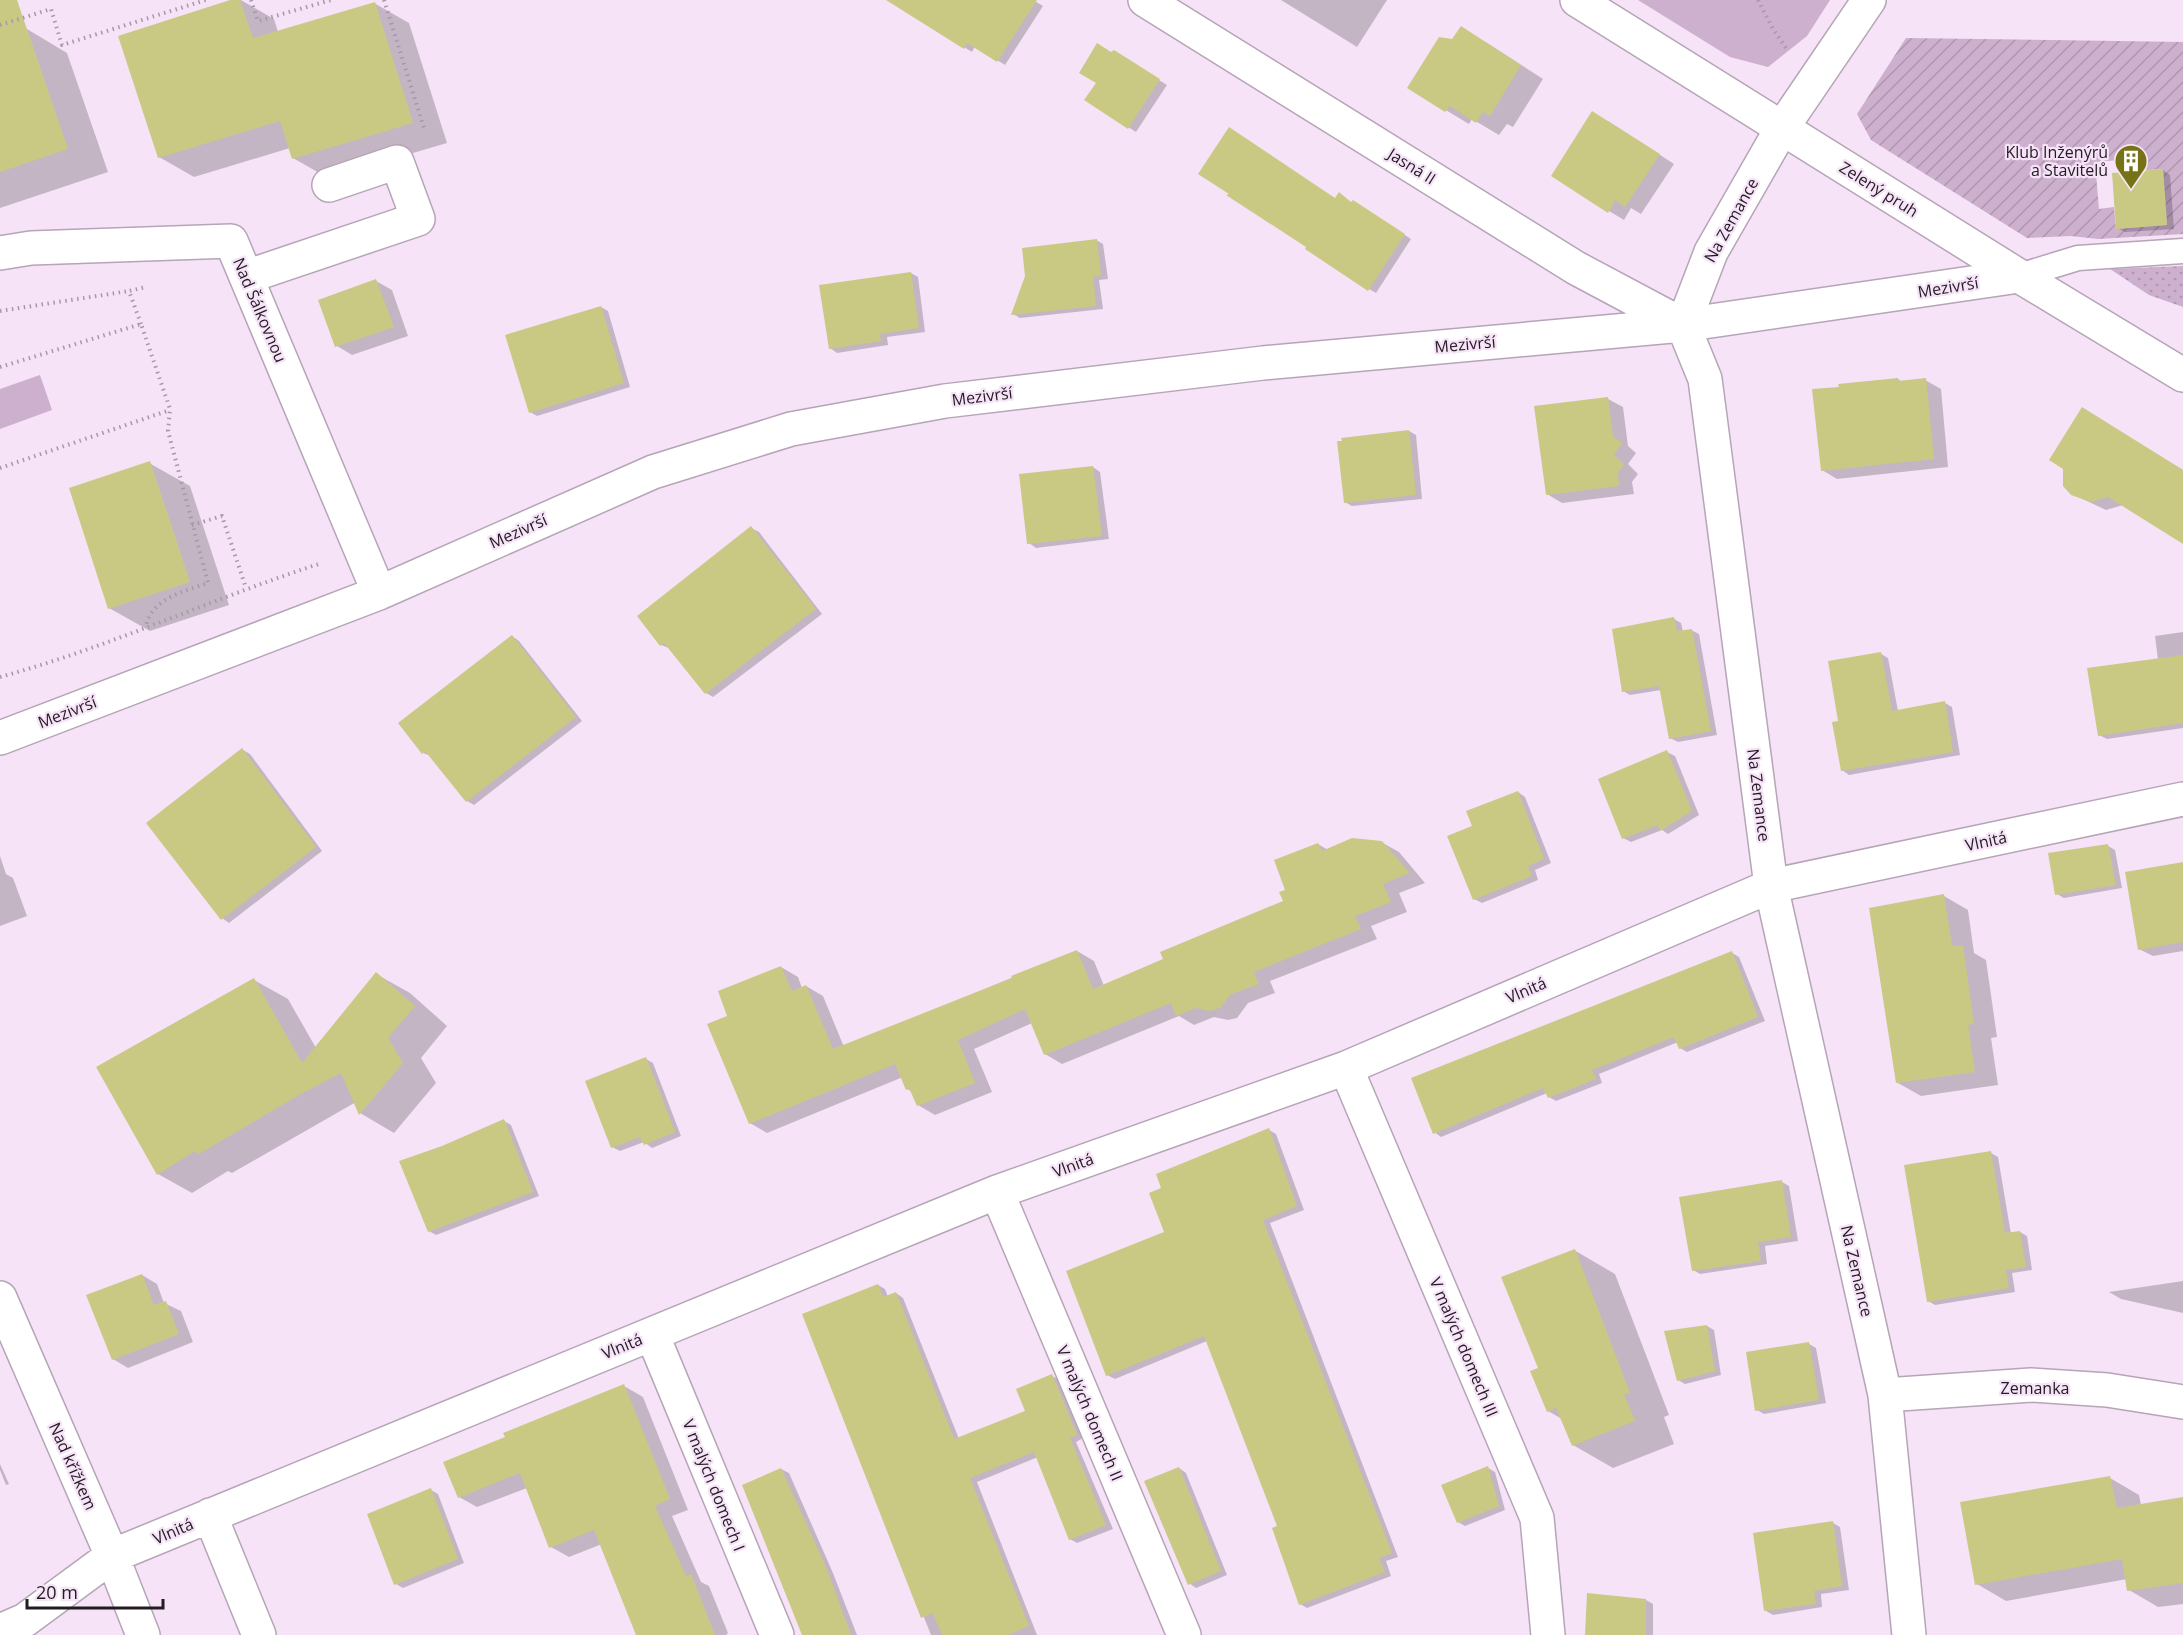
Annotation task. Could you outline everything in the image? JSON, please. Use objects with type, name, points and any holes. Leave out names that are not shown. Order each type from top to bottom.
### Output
[{"type":"street","name":"Jasná II","points":[[1145,0],[1576,268],[1683,325]]},
{"type":"street","name":"Zelený pruh","points":[[1577,0],[2019,276],[2183,375]]},
{"type":"street","name":"Na Zemance","points":[[1869,0],[1782,128],[1711,252],[1683,325],[1705,379],[1771,886],[1885,1395],[1909,1635]]},
{"type":"street","points":[[246,277],[418,219],[397,162],[329,185]]},
{"type":"street","name":"Nad Šálkovnou","points":[[0,253],[32,248],[231,241],[379,592]]},
{"type":"street","name":"Mezivrší","points":[[0,738],[379,592],[653,472],[791,429],[945,401],[1251,364],[1683,325],[2019,276]]},
{"type":"street","name":"Vlnitá","points":[[0,1631],[25,1620],[112,1556],[997,1192],[1346,1068],[1771,886],[2183,799]]},
{"type":"street","name":"V malých domech III","points":[[1346,1068],[1537,1518],[1548,1635]]},
{"type":"street","name":"V malých domech II","points":[[997,1192],[1184,1635]]},
{"type":"street","name":"Nad křížkem","points":[[0,1299],[112,1556],[143,1635]]},
{"type":"street","name":"V malých domech I","points":[[652,1334],[777,1635]]},
{"type":"street","name":"Zemanka","points":[[1885,1395],[2031,1384],[2107,1390],[2183,1402]]},
{"type":"street","points":[[210,1515],[259,1635]]},
{"type":"lane","points":[[2019,276],[2078,258],[2183,251]]},
{"type":"path","points":[[0,25],[51,9],[62,45],[206,0]]},
{"type":"path","points":[[251,0],[258,21],[331,0]]},
{"type":"path","points":[[384,0],[424,128]]},
{"type":"path","points":[[1758,0],[1773,30],[1791,56]]},
{"type":"path","points":[[0,311],[150,286]]},
{"type":"path","points":[[129,291],[170,410],[168,431],[208,583],[168,597],[148,617],[146,626]]},
{"type":"path","points":[[0,367],[141,324]]},
{"type":"path","points":[[0,468],[170,410]]},
{"type":"path","points":[[192,525],[222,516],[246,588]]},
{"type":"path","points":[[0,677],[246,588],[326,562]]},
{"type":"shaded area","points":[[1638,0],[1830,0],[1807,36],[1768,67],[1730,57]]},
{"type":"shaded area","points":[[1906,38],[2183,42],[2183,234],[2098,239],[2071,236],[2027,238],[1871,140],[1857,114]],"holes":[[[2120,160],[2122,172],[2163,169],[2167,225],[2116,229],[2114,207],[2099,209],[2095,162]]]},
{"type":"shaded area","points":[[2183,266],[2183,307],[2149,295],[2110,269]]},
{"type":"shaded area","points":[[40,375],[52,410],[0,429],[0,389]]},
{"type":"building","points":[[0,0],[17,0],[68,149],[0,172]]},
{"type":"building","points":[[230,0],[240,0],[253,38],[375,2],[413,123],[292,159],[280,121],[158,158],[118,36]]},
{"type":"building","points":[[886,0],[1037,0],[997,62],[967,43],[964,49]]},
{"type":"building","points":[[1461,26],[1521,65],[1490,116],[1483,112],[1476,123],[1450,106],[1445,112],[1407,88],[1439,37],[1452,39]]},
{"type":"building","points":[[1097,43],[1111,52],[1114,50],[1160,79],[1128,129],[1084,100],[1096,83],[1079,73]]},
{"type":"building","points":[[1592,111],[1660,154],[1625,207],[1615,200],[1608,213],[1551,176]]},
{"type":"building","points":[[1229,127],[1335,198],[1339,192],[1351,202],[1353,200],[1405,234],[1368,291],[1198,174]]},
{"type":"building","name":"Klub Inženýrů a Stavitelů","points":[[2163,169],[2167,225],[2116,229],[2112,173]]},
{"type":"building","points":[[1097,239],[1101,275],[1093,277],[1096,306],[1011,315],[1025,276],[1022,248]]},
{"type":"building","points":[[911,272],[919,328],[880,334],[881,341],[829,349],[819,285]]},
{"type":"building","points":[[376,279],[394,327],[335,347],[318,300]]},
{"type":"building","points":[[601,306],[624,383],[529,413],[505,335]]},
{"type":"building","points":[[1898,378],[1898,381],[1926,378],[1934,459],[1821,471],[1812,389]]},
{"type":"building","points":[[1608,397],[1613,436],[1622,443],[1614,455],[1624,464],[1618,473],[1619,486],[1546,495],[1534,406]]},
{"type":"building","points":[[2082,407],[2183,470],[2183,544],[2108,497],[2091,502],[2071,495],[2063,486],[2063,469],[2049,460]]},
{"type":"building","points":[[1409,430],[1416,495],[1344,503],[1337,441],[1342,441],[1341,438]]},
{"type":"building","points":[[150,461],[190,582],[108,609],[69,488]]},
{"type":"building","points":[[1093,466],[1102,536],[1027,544],[1019,474]]},
{"type":"building","points":[[751,526],[816,609],[705,694],[664,643],[660,646],[637,616]]},
{"type":"building","points":[[1674,617],[1677,631],[1692,629],[1711,731],[1669,739],[1659,686],[1622,692],[1612,629]]},
{"type":"building","points":[[512,635],[576,717],[466,802],[425,751],[422,754],[398,723]]},
{"type":"building","points":[[1881,652],[1892,711],[1945,701],[1953,752],[1841,771],[1832,722],[1838,721],[1828,661]]},
{"type":"building","points":[[2183,655],[2183,723],[2098,736],[2087,668]]},
{"type":"building","points":[[242,748],[316,847],[221,920],[146,823]]},
{"type":"building","points":[[1667,750],[1692,811],[1660,831],[1658,825],[1622,839],[1598,779]]},
{"type":"building","points":[[1518,791],[1544,859],[1528,866],[1532,876],[1473,900],[1447,836],[1472,826],[1466,811]]},
{"type":"building","points":[[1352,838],[1382,841],[1410,873],[1383,884],[1391,902],[1355,916],[1361,929],[1254,972],[1259,984],[1231,994],[1220,1008],[1210,1011],[1196,1008],[1176,1016],[1171,1003],[1044,1055],[1025,1009],[958,1040],[975,1083],[917,1106],[909,1088],[906,1090],[895,1064],[749,1124],[707,1024],[727,1016],[718,991],[781,966],[792,991],[806,985],[833,1049],[1077,950],[1093,989],[1163,959],[1160,952],[1283,901],[1279,892],[1285,890],[1274,860],[1318,843],[1322,851]]},
{"type":"building","points":[[2108,844],[2116,885],[2055,895],[2048,853]]},
{"type":"building","points":[[2183,862],[2183,942],[2138,950],[2125,872]]},
{"type":"building","points":[[1944,894],[1952,946],[1963,945],[1974,1024],[1968,1025],[1975,1072],[1896,1083],[1869,908]]},
{"type":"building","points":[[1732,951],[1758,1017],[1679,1049],[1674,1037],[1592,1070],[1596,1079],[1548,1098],[1543,1088],[1433,1134],[1411,1078]]},
{"type":"building","points":[[376,972],[415,1006],[388,1038],[403,1063],[359,1115],[341,1073],[197,1155],[195,1151],[157,1175],[96,1067],[254,978],[302,1063]]},
{"type":"building","points":[[646,1057],[675,1132],[644,1145],[640,1137],[611,1148],[585,1081]]},
{"type":"building","points":[[504,1119],[533,1192],[428,1232],[399,1161],[442,1146]]},
{"type":"building","points":[[1269,1128],[1297,1206],[1263,1220],[1392,1553],[1379,1558],[1385,1572],[1299,1605],[1272,1528],[1277,1526],[1204,1336],[1106,1376],[1066,1271],[1164,1232],[1149,1193],[1161,1188],[1156,1174]]},
{"type":"building","points":[[1991,1151],[2005,1233],[2020,1231],[2026,1267],[2006,1270],[2009,1288],[1927,1302],[1904,1165]]},
{"type":"building","points":[[1782,1180],[1791,1237],[1758,1242],[1761,1261],[1692,1271],[1679,1197]]},
{"type":"building","points":[[1575,1249],[1630,1393],[1624,1394],[1635,1421],[1572,1446],[1556,1408],[1547,1412],[1530,1371],[1538,1368],[1501,1277]]},
{"type":"building","points":[[142,1274],[154,1305],[166,1301],[179,1334],[112,1360],[86,1295]]},
{"type":"building","points":[[878,1284],[883,1297],[896,1292],[954,1439],[1025,1411],[1016,1389],[1052,1374],[1077,1435],[1070,1438],[1106,1525],[1069,1540],[1034,1452],[970,1478],[1029,1626],[1008,1635],[942,1635],[933,1613],[921,1618],[802,1314]]},
{"type":"building","points":[[1707,1325],[1715,1371],[1677,1381],[1664,1331]]},
{"type":"building","points":[[1809,1342],[1819,1400],[1755,1411],[1746,1352]]},
{"type":"building","points":[[624,1384],[670,1499],[655,1506],[686,1576],[691,1574],[715,1635],[636,1635],[594,1530],[549,1548],[520,1473],[458,1498],[443,1462],[505,1437],[503,1433]]},
{"type":"building","points":[[1488,1466],[1499,1506],[1457,1523],[1441,1485]]},
{"type":"building","points":[[1179,1467],[1221,1571],[1188,1585],[1144,1481]]},
{"type":"building","points":[[781,1468],[826,1567],[851,1635],[802,1635],[742,1485]]},
{"type":"building","points":[[2110,1476],[2117,1508],[2183,1497],[2183,1583],[2127,1591],[2122,1559],[1975,1585],[1960,1502]]},
{"type":"building","points":[[431,1488],[458,1559],[394,1585],[367,1514]]},
{"type":"building","points":[[1833,1521],[1842,1586],[1814,1591],[1816,1604],[1764,1611],[1753,1533]]},
{"type":"building","points":[[1587,1593],[1646,1599],[1646,1635],[1585,1635]]},
{"type":"place","name":"Klub Inženýrů a Stavitelů","points":[[2131,190]]}]
